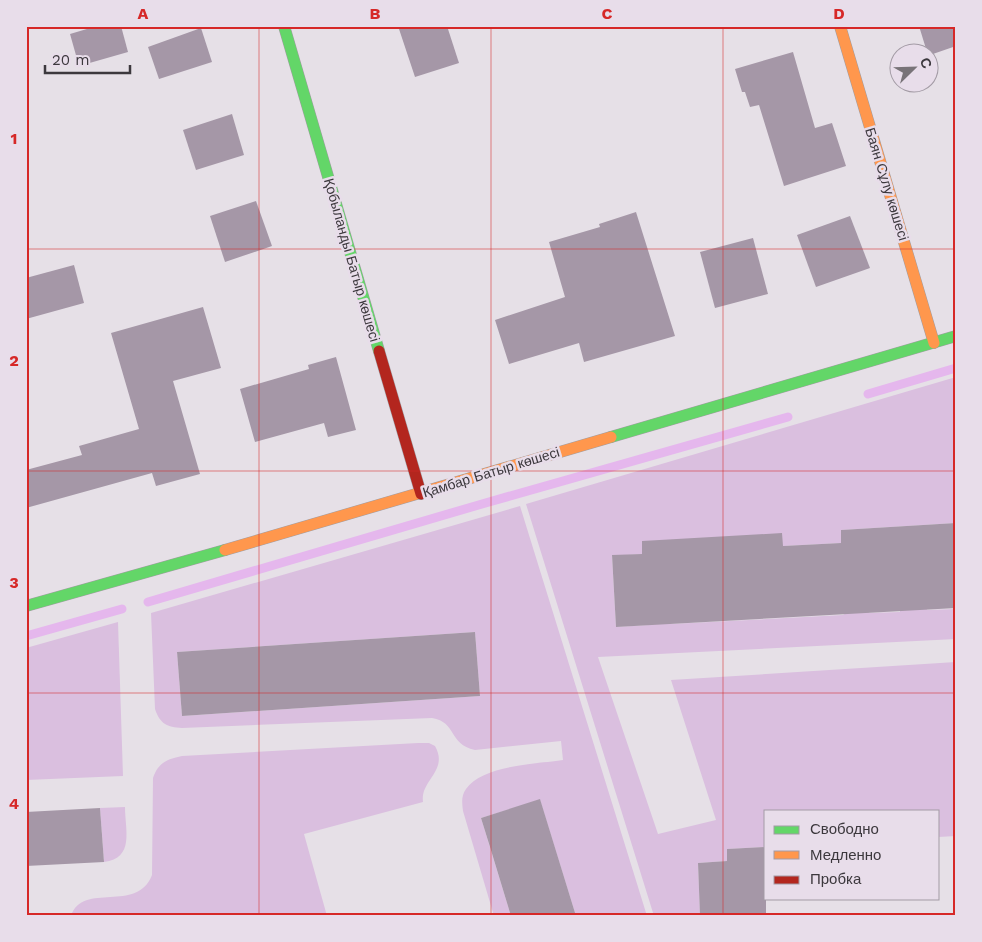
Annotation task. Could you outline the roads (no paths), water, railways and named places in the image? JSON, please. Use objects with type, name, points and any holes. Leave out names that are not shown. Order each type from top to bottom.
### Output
[{"type":"main road","name":"Қобыланды Батыр көшесі","points":[[284,26],[421,494]]},
{"type":"main road","name":"Баян Сұлу көшесі","points":[[840,26],[934,343]]},
{"type":"main road","name":"Қамбар Батыр көшесі","points":[[26,606],[421,494],[510,466],[956,336]]},
{"type":"waterway","points":[[868,394],[956,368]]},
{"type":"waterway","points":[[148,602],[788,417]]},
{"type":"waterway","points":[[26,636],[122,609]]}]
